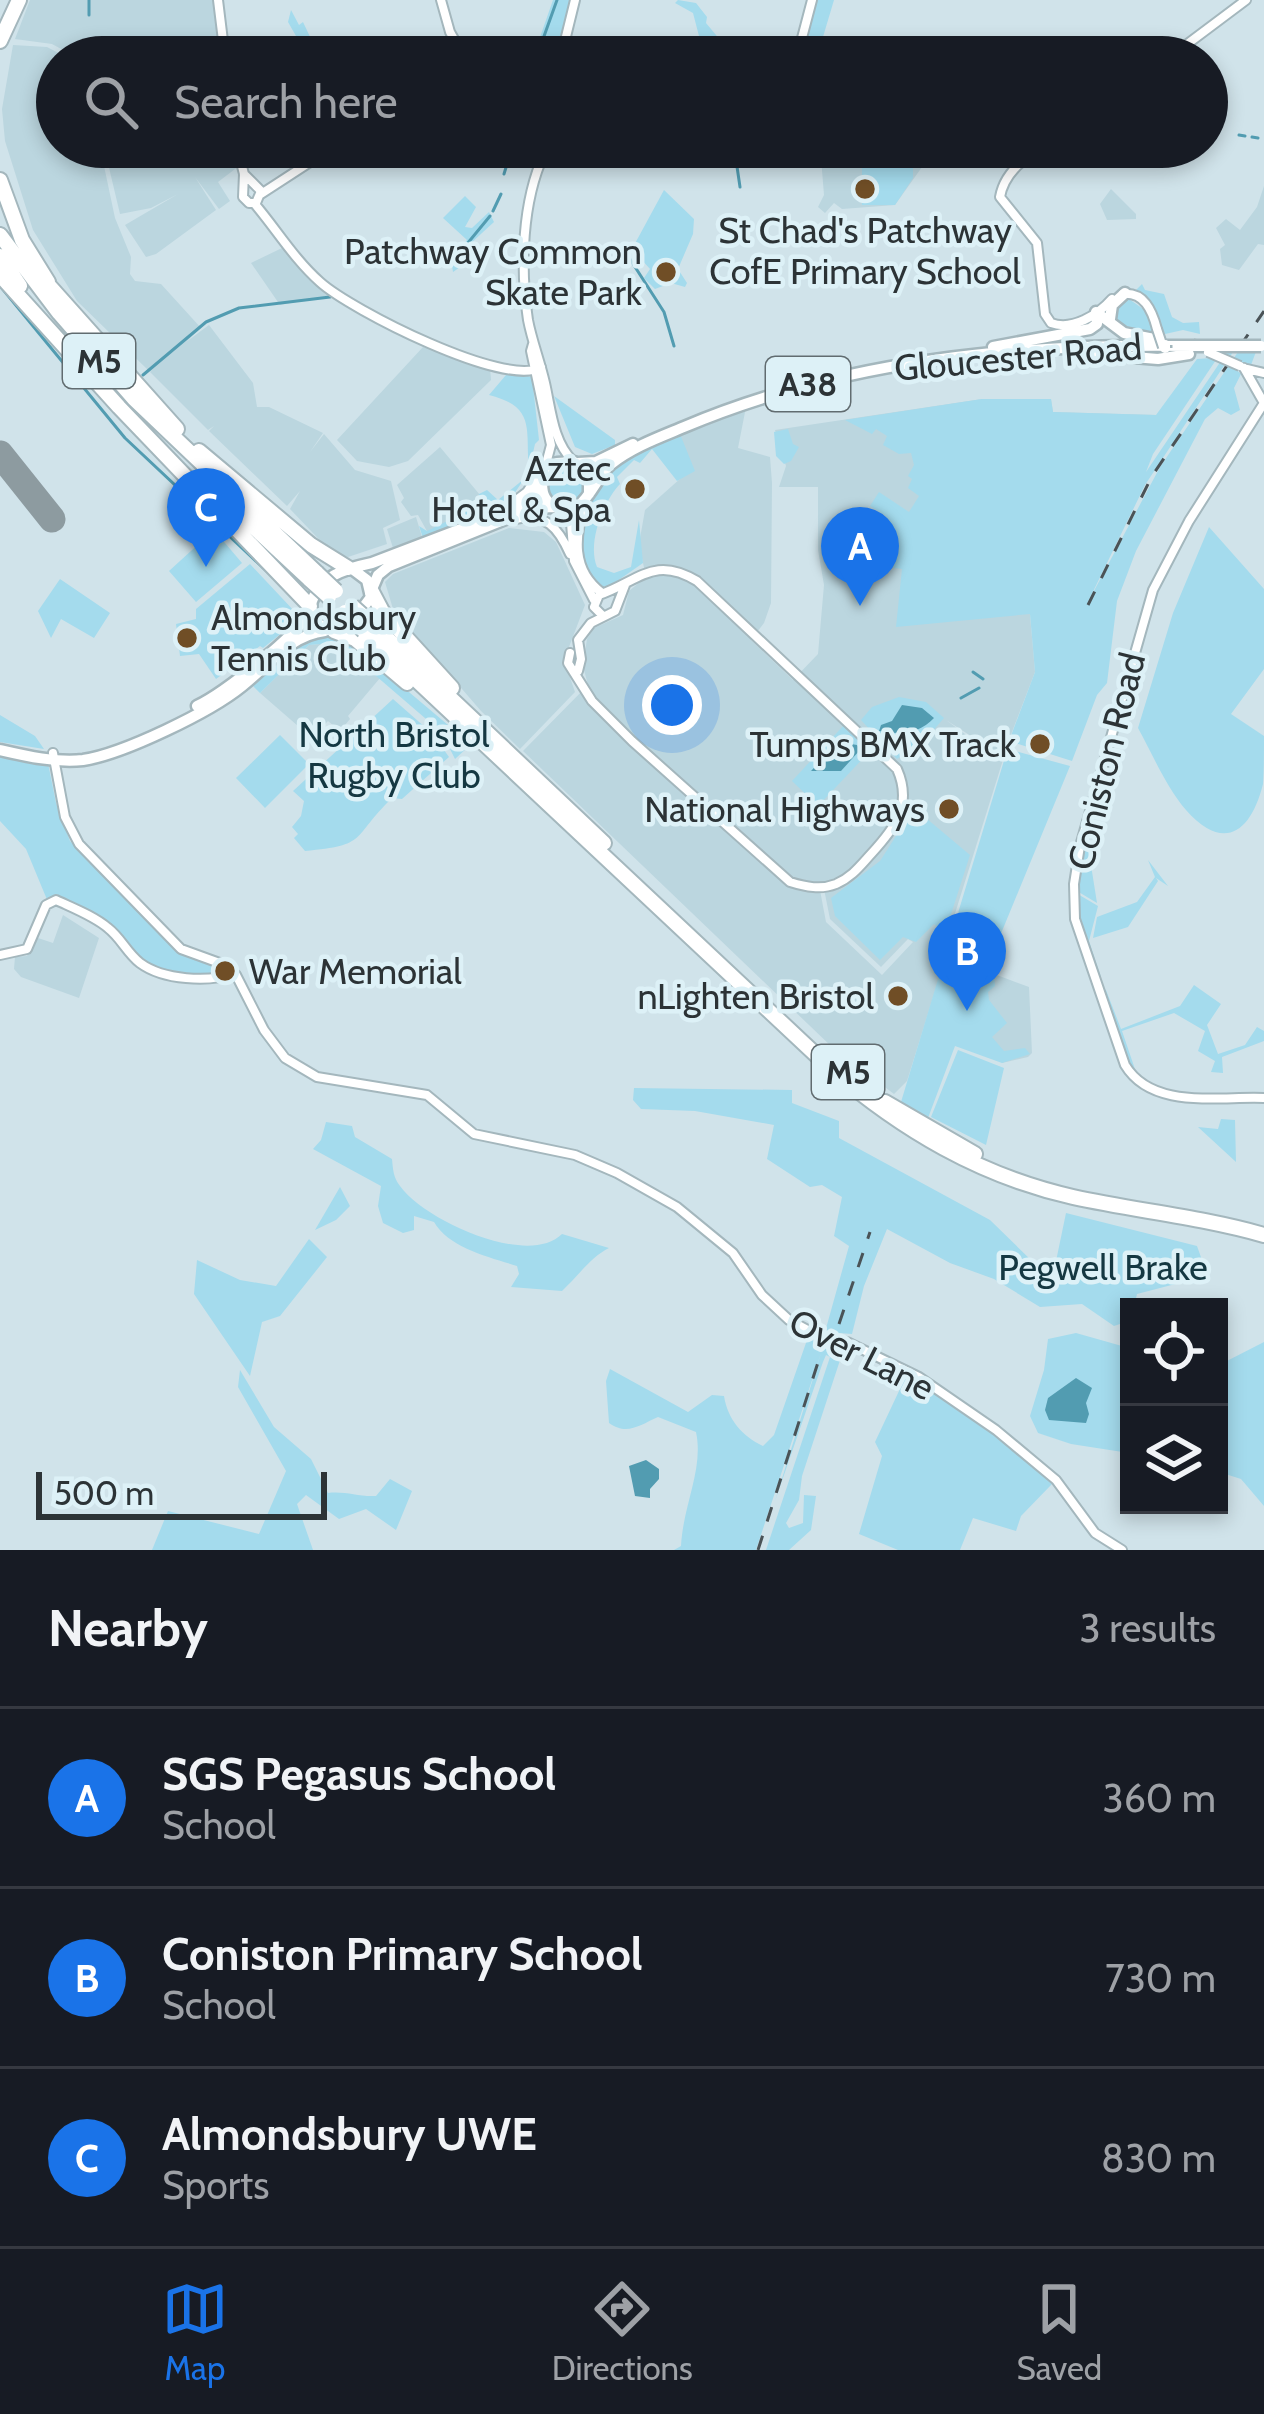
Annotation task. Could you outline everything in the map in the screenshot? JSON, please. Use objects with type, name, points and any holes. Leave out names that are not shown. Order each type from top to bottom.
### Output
[{"type":"highway","points":[[0,17],[15,0]]},
{"type":"highway","points":[[0,41],[15,0]]},
{"type":"highway","name":"M5","points":[[0,171],[10,207]]},
{"type":"highway","name":"M5","points":[[0,180],[22,239],[50,287]]},
{"type":"highway","name":"M5","points":[[0,224],[100,349],[191,444],[240,507]]},
{"type":"highway","name":"M5","points":[[0,235],[88,349],[240,507]]},
{"type":"highway","name":"M5","points":[[0,252],[84,356],[485,743],[830,1068],[892,1119],[950,1153],[1038,1187],[1264,1235]]},
{"type":"highway","name":"M5","points":[[0,252],[44,320],[158,448],[300,590],[310,608]]},
{"type":"highway","points":[[0,275],[44,320]]},
{"type":"highway","name":"M5","points":[[191,444],[311,545],[350,568]]},
{"type":"highway","name":"M5","points":[[158,448],[240,507]]},
{"type":"highway","name":"M5","points":[[372,591],[382,610],[520,763]]},
{"type":"highway","name":"M5","points":[[367,627],[520,763],[836,1062],[897,1111],[955,1145],[1023,1173],[1264,1226]]},
{"type":"highway","name":"M5","points":[[331,630],[363,645],[485,743]]},
{"type":"main road","points":[[1111,322],[1112,305],[1119,296]]},
{"type":"main road","points":[[1093,314],[1124,333],[1162,345]]},
{"type":"main road","points":[[989,348],[1092,328],[1098,321],[1093,314]]},
{"type":"main road","name":"Gloucester Road","points":[[588,496],[604,469],[668,434],[758,398],[844,375],[1010,352],[1263,344]]},
{"type":"main road","points":[[1010,352],[1162,345],[1194,348]]},
{"type":"main road","name":"Gloucester Road","points":[[575,462],[596,462],[770,388],[873,364],[989,348],[1194,348]]},
{"type":"main road","points":[[0,748],[55,756],[102,756],[208,709],[307,634],[350,625],[368,605],[378,574],[389,566],[502,517],[528,502],[556,463],[575,462],[589,477],[588,496],[575,508],[533,508],[502,517],[373,563],[350,568],[329,577],[300,626],[205,703],[99,749],[55,756]]},
{"type":"main road","points":[[542,483],[547,500],[557,508]]},
{"type":"main road","points":[[350,568],[365,577],[372,591]]},
{"type":"main road","points":[[310,608],[317,623],[331,630]]},
{"type":"street","points":[[218,0],[222,36]]},
{"type":"street","points":[[441,0],[452,36]]},
{"type":"street","points":[[566,36],[575,0]]},
{"type":"street","points":[[805,36],[814,0]]},
{"type":"street","points":[[1196,36],[1246,0]]},
{"type":"street","points":[[242,168],[264,215],[296,258],[349,304],[432,344],[488,364],[537,368]]},
{"type":"street","points":[[256,193],[301,168]]},
{"type":"street","points":[[529,168],[533,181]]},
{"type":"street","points":[[502,517],[527,492],[551,445],[525,296],[525,246],[533,181],[540,168]]},
{"type":"street","points":[[1015,168],[1000,197],[1037,243],[1046,317],[1056,326],[1068,327],[1119,296],[1144,300],[1162,345]]},
{"type":"street","points":[[517,368],[532,347]]},
{"type":"street","points":[[1194,348],[1264,375],[1257,388]]},
{"type":"street","points":[[1242,367],[1264,403]]},
{"type":"street","points":[[537,368],[561,446],[575,462]]},
{"type":"street","name":"Coniston Road","points":[[1264,403],[1189,521],[1153,590],[1099,771],[1080,846],[1074,898],[1083,953],[1125,1065],[1135,1079],[1162,1094],[1264,1098]]},
{"type":"street","points":[[542,483],[543,466]]},
{"type":"street","points":[[588,496],[577,534],[578,555],[603,616]]},
{"type":"street","points":[[557,508],[571,524],[574,561]]},
{"type":"street","points":[[502,517],[548,520],[599,599],[616,601]]},
{"type":"street","points":[[574,653],[575,637],[599,599],[626,583],[660,569],[697,581],[898,770],[904,802],[896,826],[855,871],[821,888],[790,882],[737,836],[592,701],[576,668],[567,661],[574,653],[581,635],[615,611],[626,583]]},
{"type":"street","points":[[0,955],[27,949],[46,905],[56,900],[105,925],[150,969],[183,977],[234,973],[181,949],[79,844],[64,817],[54,775],[55,756]]},
{"type":"street","name":"Over Lane","points":[[234,973],[277,1050],[312,1075],[427,1095],[474,1134],[574,1155],[677,1207],[733,1253],[784,1316],[808,1331],[848,1342],[919,1377],[1005,1436],[1056,1480],[1095,1533],[1122,1550]]},
{"type":"shaded area","points":[[30,0],[214,0],[219,36],[36,36],[36,42],[15,39]]},
{"type":"shaded area","points":[[13,45],[36,46],[36,168],[104,168],[135,281],[161,284],[201,328],[186,342],[209,325],[253,383],[257,407],[269,407],[323,433],[310,452],[324,434],[355,470],[391,481],[400,520],[383,528],[387,544],[348,557],[333,554],[290,509],[300,491],[287,506],[209,431],[214,426],[208,430],[150,372],[154,367],[148,370],[77,301],[33,230],[5,141],[2,109]]},
{"type":"shaded area","points":[[109,168],[236,168],[218,182],[230,201],[219,209],[195,177],[216,210],[156,254],[146,257],[125,225],[178,194],[151,208],[120,214]]},
{"type":"shaded area","name":"St Chad's Patchway CofE Primary School","points":[[822,168],[921,168],[895,205],[842,209],[834,203],[825,213],[818,207],[824,195]]},
{"type":"shaded area","points":[[1264,186],[1264,245],[1258,244],[1239,270],[1222,265],[1220,249],[1225,245],[1216,228],[1226,219],[1240,230],[1257,207]]},
{"type":"shaded area","points":[[1111,189],[1136,219],[1107,220],[1100,204]]},
{"type":"shaded area","points":[[282,248],[329,296],[280,305],[251,263]]},
{"type":"shaded area","points":[[423,347],[490,368],[491,380],[408,461],[389,467],[357,461],[337,440]]},
{"type":"shaded area","points":[[982,399],[1051,399],[1053,412],[1157,415],[1131,459],[1066,610],[1030,615],[1035,672],[1007,745],[974,738],[946,720],[973,740],[1007,747],[948,936],[936,929],[950,943],[907,1081],[894,1094],[833,1048],[523,751],[588,685],[583,666],[587,639],[594,628],[623,615],[629,591],[646,577],[639,544],[645,510],[681,478],[668,439],[746,407],[738,448],[770,457],[772,483],[771,603],[751,640],[793,680],[818,654],[824,585],[818,550],[818,487],[779,487],[786,466],[775,430]],"holes":[[[894,762],[905,785],[898,827],[855,875],[824,889],[830,919],[881,967],[908,939],[913,942],[882,975],[826,922],[819,885],[837,881],[892,828],[901,802],[889,765]]]},
{"type":"shaded area","points":[[440,447],[485,501],[428,533],[418,515],[411,516],[401,502],[404,498],[397,485]]},
{"type":"shaded area","points":[[416,517],[422,537],[393,548],[387,529]]},
{"type":"shaded area","points":[[509,528],[544,532],[556,542],[585,605],[564,660],[575,692],[520,749],[393,609],[385,582],[393,574]]},
{"type":"shaded area","points":[[331,643],[380,678],[340,731],[328,721],[314,735],[260,693],[309,645]]},
{"type":"shaded area","points":[[902,705],[922,708],[934,718],[909,732],[879,731],[892,721]]},
{"type":"shaded area","points":[[839,742],[857,745],[860,750],[841,771],[811,771]]},
{"type":"shaded area","points":[[63,915],[99,938],[79,998],[21,977],[14,969],[15,957],[27,956],[35,937],[53,943]]},
{"type":"shaded area","points":[[949,957],[1029,987],[1032,1053],[1028,1057],[1002,1063]]},
{"type":"shaded area","points":[[1076,1378],[1092,1388],[1086,1423],[1049,1420],[1048,1398]]},
{"type":"shaded area","points":[[646,1460],[659,1469],[650,1498],[635,1496],[629,1466]]},
{"type":"green space","points":[[553,0],[572,0],[563,36],[540,36]]},
{"type":"green space","points":[[817,0],[834,0],[823,36],[808,36]]},
{"type":"green space","points":[[675,3],[696,3],[717,36],[699,36],[693,13]]},
{"type":"green space","points":[[291,10],[310,36],[296,36],[288,22]]},
{"type":"green space","points":[[862,168],[913,168],[913,178],[895,205],[862,205]]},
{"type":"green space","points":[[664,190],[694,219],[693,234],[678,269],[685,287],[671,283],[655,289],[644,278],[650,269],[632,249]]},
{"type":"green space","points":[[465,196],[476,207],[465,227],[472,228],[489,212],[494,222],[470,244],[479,254],[453,272],[451,260],[467,240],[443,218]]},
{"type":"green space","points":[[1142,284],[1145,290],[1164,294],[1172,317],[1183,323],[1199,322],[1200,334],[1183,330],[1165,334],[1150,302],[1135,291]]},
{"type":"green space","points":[[1129,299],[1146,311],[1153,333],[1127,332],[1115,322],[1113,308]]},
{"type":"green space","points":[[1218,348],[1224,348],[1153,454],[1146,472],[1229,349],[1235,349],[1145,485],[1087,604],[1160,467],[1240,349],[1257,349],[1251,365],[1235,360],[1232,366],[1241,374],[1234,388],[1240,410],[1231,415],[1218,408],[1205,419],[1136,551],[1117,601],[1107,683],[1097,695],[1072,761],[1009,741],[1035,672],[1030,614],[896,627],[902,569],[856,563],[886,516],[870,506],[879,492],[909,512],[919,496],[908,488],[914,465],[911,453],[899,454],[883,445],[887,436],[845,420],[982,399],[1051,399],[1053,412],[1156,415],[1197,359],[1211,358]]},
{"type":"green space","points":[[506,375],[532,377],[539,440],[529,470],[522,413],[489,395]]},
{"type":"green space","points":[[554,396],[615,440],[615,445],[592,454],[575,447]]},
{"type":"green space","points":[[788,429],[799,447],[784,464],[776,456],[774,432]]},
{"type":"green space","points":[[680,434],[695,471],[677,481],[652,449],[617,477],[620,484],[595,535],[597,567],[614,573],[631,567],[639,520],[643,563],[602,587],[584,563],[582,548],[591,502],[622,463]]},
{"type":"green space","points":[[566,467],[580,472],[585,486],[580,500],[566,505],[552,500],[547,486],[552,472]]},
{"type":"green space","points":[[524,479],[512,497],[423,538],[419,526],[427,531],[478,506],[479,494],[487,490],[498,500]]},
{"type":"green space","points":[[1209,527],[1264,589],[1264,669],[1231,714],[1264,736],[1263,784],[1243,825],[1224,833],[1212,831],[1186,810],[1138,728],[1173,613]]},
{"type":"green space","points":[[214,530],[242,563],[196,602],[169,571]]},
{"type":"green space","points":[[250,564],[296,613],[288,628],[216,679],[199,654],[180,656],[176,624],[196,619],[196,609]]},
{"type":"green space","points":[[60,579],[110,613],[94,638],[61,619],[51,638],[38,611]]},
{"type":"green space","name":"North Bristol Rugby Club","points":[[330,637],[352,644],[467,741],[468,747],[455,759],[449,747],[444,750],[449,757],[402,799],[392,798],[357,838],[340,846],[305,851],[292,827],[304,801],[293,791],[393,699],[443,743],[447,737],[347,651],[331,643],[309,645],[260,693],[253,686],[308,638]]},
{"type":"green space","points":[[899,697],[926,702],[944,718],[924,741],[897,759],[861,720],[872,707]]},
{"type":"green space","points":[[0,715],[35,736],[44,749],[0,742]]},
{"type":"green space","points":[[845,724],[872,749],[818,806],[792,781]]},
{"type":"green space","points":[[280,735],[309,764],[265,808],[236,778]]},
{"type":"green space","points":[[1011,750],[1070,766],[986,970],[994,974],[989,1000],[1007,1023],[992,1037],[1004,1051],[1025,1048],[1030,1054],[1002,1063],[955,1046],[928,1118],[901,1102]]},
{"type":"green space","points":[[0,755],[48,763],[70,841],[183,955],[227,969],[227,974],[183,976],[150,969],[115,934],[57,900],[48,902],[26,849],[0,821]]},
{"type":"green space","points":[[914,808],[970,855],[945,933],[934,924],[916,942],[903,937],[880,960],[835,916],[831,898],[880,861]]},
{"type":"green space","points":[[1087,840],[1097,903],[1077,891]]},
{"type":"green space","points":[[1148,860],[1168,886],[1156,878],[1128,927],[1093,938],[1097,917],[1137,902],[1155,877]]},
{"type":"green space","points":[[1076,893],[1098,906],[1089,941],[1099,981],[1078,922]]},
{"type":"green space","points":[[1194,985],[1221,1004],[1207,1025],[1218,1054],[1245,1045],[1257,1027],[1264,1031],[1264,1041],[1222,1057],[1223,1073],[1211,1072],[1215,1061],[1198,1051],[1205,1031],[1174,1013],[1122,1031],[1138,1078],[1126,1062],[1102,988],[1121,1029],[1180,1006]]},
{"type":"green space","points":[[958,1050],[1004,1068],[986,1145],[931,1117]]},
{"type":"green space","name":"Pegwell Brake","points":[[634,1088],[792,1090],[792,1103],[839,1121],[839,1138],[990,1220],[1033,1262],[1055,1266],[1066,1213],[1197,1246],[1202,1260],[1183,1282],[1136,1298],[1120,1298],[1120,1324],[1114,1326],[1082,1304],[1040,1307],[994,1279],[950,1263],[887,1229],[864,1286],[852,1334],[825,1332],[849,1246],[834,1236],[842,1197],[822,1185],[810,1187],[767,1159],[774,1125],[695,1111],[641,1109],[633,1100]]},
{"type":"green space","points":[[1221,1119],[1235,1120],[1236,1162],[1198,1127],[1218,1129]]},
{"type":"green space","points":[[326,1122],[352,1126],[355,1137],[392,1159],[396,1179],[412,1199],[477,1236],[526,1246],[562,1234],[609,1248],[562,1291],[511,1287],[519,1274],[517,1266],[459,1245],[434,1222],[414,1216],[414,1230],[403,1233],[383,1223],[378,1206],[381,1186],[313,1149]]},
{"type":"green space","points":[[340,1187],[350,1206],[336,1220],[315,1230]]},
{"type":"green space","points":[[309,1239],[327,1257],[280,1316],[262,1322],[250,1376],[194,1294],[197,1260],[240,1280],[276,1286]]},
{"type":"green space","points":[[1076,1333],[1120,1345],[1120,1452],[1038,1433],[1030,1416],[1048,1339]]},
{"type":"green space","points":[[821,1339],[844,1348],[802,1476],[799,1500],[786,1523],[789,1528],[803,1523],[804,1495],[816,1496],[811,1530],[789,1550],[766,1550],[830,1357],[826,1355],[823,1362],[775,1501],[821,1353],[756,1550],[674,1550],[681,1546],[695,1474],[696,1432],[658,1417],[628,1429],[609,1423],[606,1381],[610,1369],[688,1412],[712,1395],[724,1396],[737,1426],[763,1446],[774,1435],[807,1340]]},
{"type":"green space","points":[[1264,1342],[1264,1506],[1241,1479],[1228,1475],[1228,1360]]},
{"type":"green space","points":[[240,1370],[274,1427],[311,1459],[328,1493],[376,1496],[390,1479],[412,1491],[396,1530],[366,1509],[339,1519],[306,1495],[297,1504],[313,1550],[152,1550],[168,1511],[259,1534],[286,1471],[238,1387]]},
{"type":"green space","points":[[907,1374],[990,1428],[1052,1484],[1021,1516],[1016,1531],[973,1518],[960,1550],[898,1550],[859,1534],[882,1456],[875,1442]]},
{"type":"waterway","points":[[89,0],[89,15]]},
{"type":"waterway","points":[[544,36],[557,0]]},
{"type":"waterway","points":[[1239,135],[1245,136]]},
{"type":"waterway","points":[[1252,137],[1258,138]]},
{"type":"waterway","points":[[504,174],[506,168]]},
{"type":"waterway","points":[[737,168],[740,187]]},
{"type":"waterway","points":[[493,211],[501,194]]},
{"type":"waterway","points":[[437,263],[453,261],[490,216]]},
{"type":"waterway","points":[[613,244],[625,254]]},
{"type":"waterway","points":[[628,256],[664,312],[674,346]]},
{"type":"waterway","points":[[0,286],[125,438],[276,580]]},
{"type":"waterway","points":[[143,375],[206,322],[239,308],[330,297]]},
{"type":"waterway","points":[[973,672],[983,679]]},
{"type":"waterway","points":[[961,698],[979,688]]},
{"type":"runway","points":[[0,454],[52,519]]},
{"type":"railway","points":[[1088,605],[1152,476],[1264,311]]},
{"type":"railway","points":[[839,1324],[870,1232]]},
{"type":"railway","points":[[758,1550],[821,1353]]},
{"type":"place","name":"St Chad's Patchway CofE Primary School","points":[[865,189]]},
{"type":"place","name":"Patchway Common Skate Park","points":[[666,272]]},
{"type":"place","name":"Aztec Hotel & Spa","points":[[635,489]]},
{"type":"place","name":"Almondsbury UWE","points":[[206,567]]},
{"type":"place","name":"SGS Pegasus School","points":[[860,606]]},
{"type":"place","name":"Almondsbury Tennis Club","points":[[187,638]]},
{"type":"place","name":"Tumps BMX Track","points":[[1040,744]]},
{"type":"place","name":"National Highways","points":[[949,809]]},
{"type":"place","name":"War Memorial","points":[[225,971]]},
{"type":"place","name":"nLighten Bristol","points":[[898,996]]},
{"type":"place","name":"Coniston Primary School","points":[[967,1011]]}]
